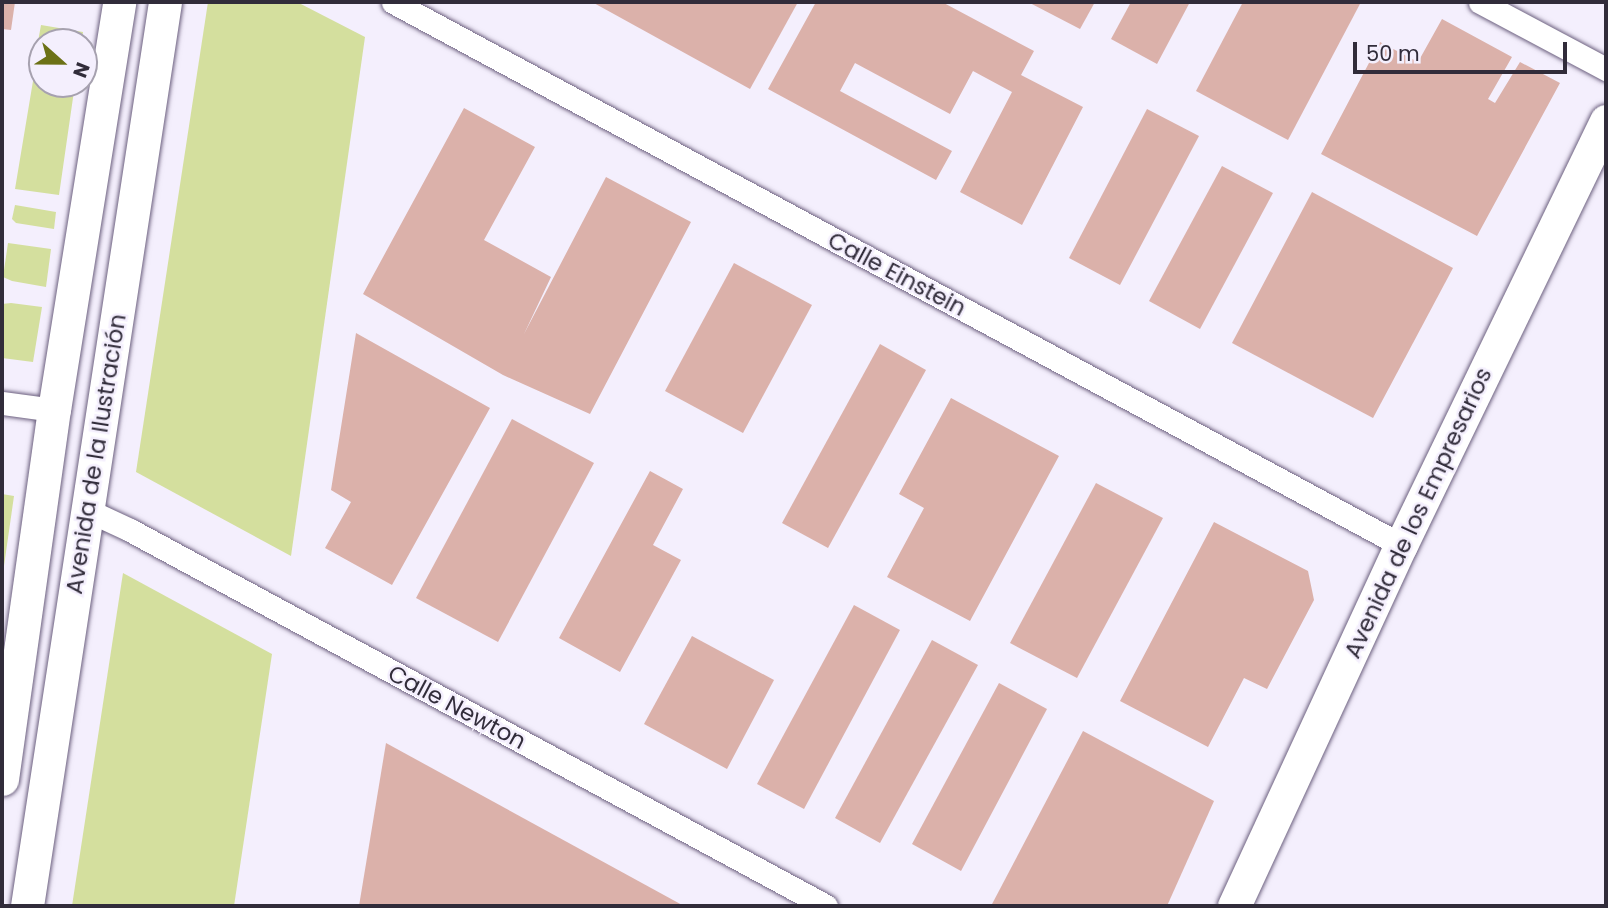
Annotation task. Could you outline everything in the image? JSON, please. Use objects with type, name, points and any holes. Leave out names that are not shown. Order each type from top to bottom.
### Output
[{"type":"street","name":"Avenida de la Ilustración","points":[[2,779],[54,410],[119,2]]},
{"type":"street","name":"Avenida de la Ilustración","points":[[27,906],[165,2]]},
{"type":"street","name":"Calle Einstein","points":[[393,2],[1401,545]]},
{"type":"street","points":[[1480,2],[1606,69]]},
{"type":"street","name":"Avenida de los Empresarios","points":[[1234,906],[1401,545],[1606,121]]},
{"type":"street","points":[[2,402],[54,410]]},
{"type":"street","name":"Calle Newton","points":[[88,510],[826,906]]},
{"type":"green space","points":[[208,2],[297,2],[365,37],[291,556],[136,472]]},
{"type":"green space","points":[[30,98],[73,98],[59,195],[15,189]]},
{"type":"green space","points":[[15,205],[56,212],[54,229],[16,223],[12,219]]},
{"type":"green space","points":[[8,243],[51,249],[46,287],[3,277]]},
{"type":"green space","points":[[2,304],[42,307],[33,362],[2,358]]},
{"type":"green space","points":[[2,494],[14,496],[2,580]]},
{"type":"green space","points":[[123,573],[272,654],[234,906],[72,906]]},
{"type":"building","points":[[2,2],[15,2],[11,30],[2,29]]},
{"type":"building","points":[[592,2],[798,2],[750,89]]},
{"type":"building","points":[[816,2],[942,2],[1034,51],[1021,75],[1083,107],[1022,225],[960,192],[1012,92],[973,71],[950,114],[855,63],[840,91],[952,151],[936,180],[768,89]]},
{"type":"building","points":[[1028,2],[1095,2],[1080,29]]},
{"type":"building","points":[[1131,2],[1190,2],[1157,64],[1111,39]]},
{"type":"building","points":[[1243,2],[1361,2],[1288,140],[1196,91]]},
{"type":"building","points":[[1442,19],[1512,57],[1488,99],[1495,103],[1520,62],[1560,83],[1477,236],[1321,154],[1380,42],[1418,62]]},
{"type":"building","points":[[464,108],[535,147],[484,240],[551,277],[524,334],[606,177],[691,222],[590,414],[503,375],[363,294]]},
{"type":"building","points":[[1147,109],[1199,136],[1120,285],[1069,258]]},
{"type":"building","points":[[1222,166],[1273,193],[1200,329],[1149,301]]},
{"type":"building","points":[[1312,192],[1453,268],[1373,418],[1232,343]]},
{"type":"building","points":[[734,263],[812,305],[743,433],[665,391]]},
{"type":"building","points":[[356,333],[490,408],[392,585],[325,548],[351,502],[331,490]]},
{"type":"building","points":[[880,344],[926,370],[828,548],[782,523]]},
{"type":"building","points":[[951,398],[1059,456],[970,621],[887,577],[924,508],[899,494]]},
{"type":"building","points":[[512,419],[594,463],[498,642],[416,598]]},
{"type":"building","points":[[650,471],[683,489],[653,545],[681,560],[620,672],[559,638]]},
{"type":"building","points":[[1096,483],[1163,518],[1077,678],[1010,643]]},
{"type":"building","points":[[1214,522],[1308,571],[1314,600],[1267,689],[1244,678],[1208,747],[1120,701]]},
{"type":"building","points":[[854,605],[900,630],[804,809],[757,784]]},
{"type":"building","points":[[692,636],[774,680],[727,769],[644,724]]},
{"type":"building","points":[[932,640],[978,665],[880,843],[835,818]]},
{"type":"building","points":[[999,683],[1047,709],[961,871],[912,844]]},
{"type":"building","points":[[1083,731],[1214,801],[1167,906],[991,906]]},
{"type":"building","points":[[386,743],[684,906],[359,906]]}]
